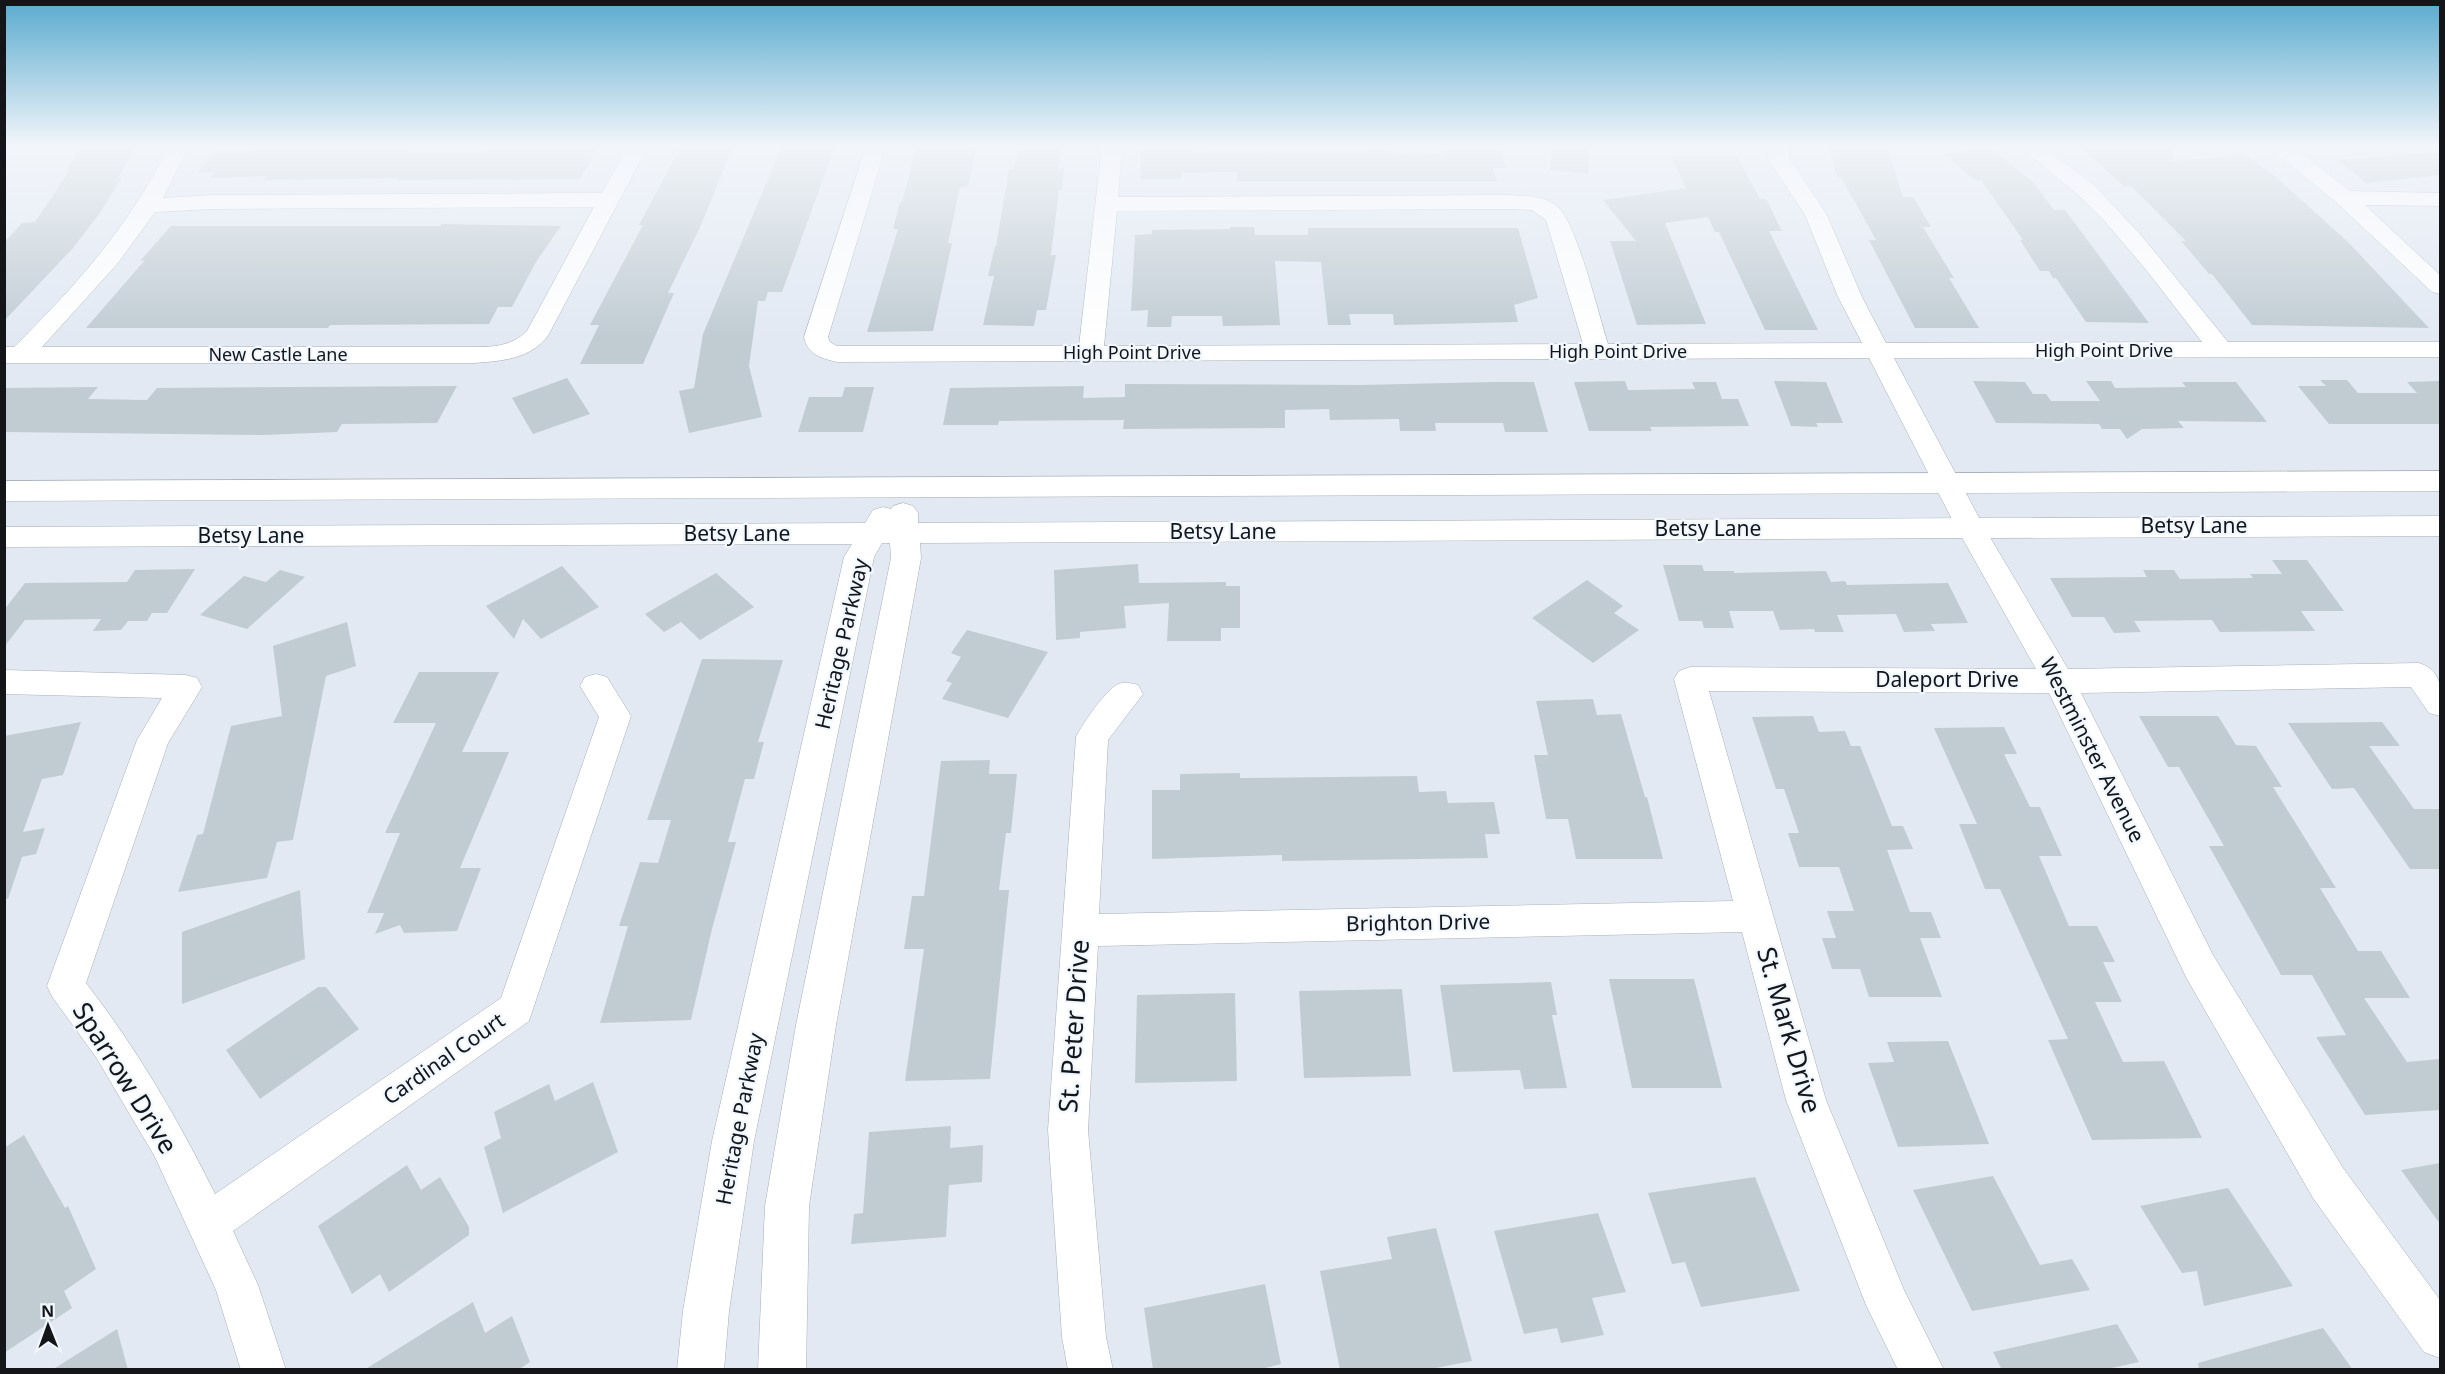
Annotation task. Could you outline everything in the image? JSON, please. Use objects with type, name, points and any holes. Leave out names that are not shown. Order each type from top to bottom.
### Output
[{"type":"main road","points":[[4,491],[2440,481]]},
{"type":"main road","points":[[1363,486],[1369,531]]},
{"type":"main road","name":"Heritage Parkway","points":[[700,1370],[706,1311],[733,1141],[859,557],[890,533],[901,487]]},
{"type":"main road","name":"Betsy Lane","points":[[4,537],[2440,526]]},
{"type":"main road","name":"Heritage Parkway","points":[[782,1370],[787,1206],[816,1025],[906,558],[890,533]]},
{"type":"street","points":[[13,355],[90,282],[144,210]]},
{"type":"street","name":"New Castle Lane","points":[[13,355],[494,354],[520,349],[531,342],[541,326],[604,210]]},
{"type":"street","name":"High Point Drive","points":[[856,210],[816,337],[817,344],[822,349],[837,354],[2440,349]]},
{"type":"street","points":[[1091,353],[1105,210]]},
{"type":"street","points":[[1550,210],[1554,213],[1560,226],[1598,352]]},
{"type":"street","name":"Westminster Avenue","points":[[1813,210],[1850,297],[1970,527],[2059,681],[2200,967],[2328,1183],[2440,1335]]},
{"type":"street","points":[[2108,210],[2221,350]]},
{"type":"street","points":[[2357,210],[2440,288]]},
{"type":"street","name":"Daleport Drive","points":[[1690,679],[2059,681],[2419,675],[2440,704]]},
{"type":"street","name":"St. Mark Drive","points":[[1690,679],[1806,1100],[1888,1305],[1922,1370]]},
{"type":"street","name":"Sparrow Drive","points":[[4,682],[186,687],[153,740],[66,986],[110,1044],[169,1143],[236,1286],[264,1370]]},
{"type":"street","name":"Cardinal Court","points":[[207,1224],[516,1009],[615,717],[596,686]]},
{"type":"street","name":"St. Peter Drive","points":[[1091,1370],[1084,1338],[1068,1130],[1092,737],[1127,694]]},
{"type":"street","name":"Brighton Drive","points":[[1080,930],[1755,916]]},
{"type":"building","points":[[43,210],[102,210],[73,248],[4,321],[4,243],[22,223],[35,222]]},
{"type":"building","points":[[647,210],[707,210],[668,293],[674,293],[643,364],[580,364],[599,325],[590,325],[643,225],[639,225]]},
{"type":"building","points":[[755,210],[812,210],[782,292],[768,292],[765,301],[758,301],[749,366],[762,417],[689,433],[679,391],[694,388],[703,334]]},
{"type":"building","points":[[898,210],[955,210],[948,243],[952,243],[933,331],[867,332],[898,229],[893,229]]},
{"type":"building","points":[[1002,210],[1057,210],[1051,255],[1056,255],[1046,310],[1037,310],[1034,326],[983,325],[994,276],[988,276]]},
{"type":"building","points":[[1611,210],[1772,210],[1782,231],[1769,231],[1818,330],[1765,330],[1719,232],[1715,232],[1708,217],[1665,223],[1706,324],[1637,325],[1610,241],[1636,241]]},
{"type":"building","points":[[1859,210],[1921,210],[1931,227],[1923,227],[1954,278],[1949,278],[1979,328],[1915,328],[1869,240],[1876,240]]},
{"type":"building","points":[[2002,210],[2065,210],[2149,323],[2086,322],[2056,278],[2053,278],[2049,271],[2040,271],[2020,240],[2023,240]]},
{"type":"building","points":[[2155,210],[2313,210],[2349,243],[2429,328],[2252,325],[2212,274],[2209,274],[2181,241],[2186,241]]},
{"type":"building","points":[[442,224],[561,226],[536,262],[512,307],[498,307],[489,324],[330,325],[328,328],[86,328],[171,226],[440,226]]},
{"type":"building","points":[[1230,227],[1254,227],[1255,235],[1308,235],[1308,228],[1518,228],[1538,298],[1514,305],[1518,322],[1394,325],[1393,314],[1349,314],[1351,325],[1328,325],[1321,262],[1275,261],[1280,325],[1223,326],[1222,316],[1172,316],[1171,327],[1147,327],[1148,310],[1131,311],[1135,235],[1152,234],[1152,230],[1230,229]]},
{"type":"building","points":[[567,378],[590,414],[533,434],[512,398]]},
{"type":"building","points":[[2320,380],[2347,380],[2358,393],[2417,393],[2407,382],[2440,381],[2440,424],[2329,424],[2298,386],[2326,386]]},
{"type":"building","points":[[1625,381],[1628,390],[1695,389],[1692,382],[1716,382],[1722,399],[1738,399],[1749,426],[1650,427],[1652,431],[1589,431],[1574,382]]},
{"type":"building","points":[[1774,381],[1826,382],[1843,423],[1816,423],[1818,427],[1791,426]]},
{"type":"building","points":[[1973,381],[2025,382],[2033,394],[2046,394],[2051,401],[2100,401],[2086,381],[2111,381],[2115,388],[2186,387],[2182,382],[2236,382],[2267,422],[2178,421],[2184,428],[2142,429],[2127,439],[2120,429],[2102,429],[2099,424],[1996,423]]},
{"type":"building","points":[[1534,382],[1548,432],[1505,432],[1503,423],[1435,423],[1436,431],[1400,431],[1399,419],[1330,420],[1329,409],[1285,410],[1285,428],[1123,429],[1124,420],[999,421],[998,425],[943,425],[950,388],[1084,386],[1083,398],[1125,397],[1125,384],[1361,385]]},
{"type":"building","points":[[457,386],[437,423],[342,424],[337,432],[264,435],[4,432],[4,388],[98,387],[88,399],[147,400],[157,388]]},
{"type":"building","points":[[845,387],[874,387],[863,432],[798,432],[809,397],[842,397]]},
{"type":"building","points":[[2272,560],[2307,560],[2344,611],[2301,611],[2315,631],[2220,632],[2212,620],[2134,621],[2141,632],[2114,633],[2104,617],[2072,617],[2050,578],[2147,577],[2143,570],[2174,570],[2180,579],[2253,578],[2250,574],[2282,574]]},
{"type":"building","points":[[1138,564],[1139,583],[1226,582],[1226,586],[1240,586],[1240,628],[1221,628],[1221,641],[1167,641],[1169,603],[1124,606],[1126,628],[1080,632],[1080,638],[1056,640],[1054,570]]},
{"type":"building","points":[[1663,565],[1702,565],[1704,571],[1734,571],[1734,573],[1826,571],[1831,582],[1845,581],[1847,585],[1948,583],[1968,623],[1931,624],[1935,631],[1904,632],[1896,614],[1837,615],[1844,632],[1815,632],[1814,629],[1780,630],[1773,611],[1729,611],[1734,628],[1704,628],[1702,621],[1679,621]]},
{"type":"building","points":[[562,566],[599,607],[541,639],[523,619],[514,639],[486,606]]},
{"type":"building","points":[[195,569],[167,613],[152,613],[147,621],[128,621],[121,630],[93,631],[101,619],[25,620],[4,647],[4,610],[25,583],[127,582],[135,570]]},
{"type":"building","points":[[280,570],[305,577],[247,629],[200,615],[244,576],[266,582]]},
{"type":"building","points":[[716,573],[754,607],[700,640],[681,622],[664,632],[645,614]]},
{"type":"building","points":[[1587,580],[1623,606],[1614,613],[1639,630],[1593,663],[1532,618]]},
{"type":"building","points":[[347,622],[356,666],[326,676],[293,840],[277,842],[267,878],[178,892],[197,835],[203,834],[231,726],[282,716],[273,646]]},
{"type":"building","points":[[967,630],[1048,652],[1008,718],[942,699],[952,683],[946,681],[961,657],[951,653]]},
{"type":"building","points":[[702,659],[783,660],[758,742],[764,742],[754,779],[745,779],[728,842],[736,842],[712,929],[691,1020],[600,1023],[628,926],[619,926],[640,862],[658,863],[671,820],[647,820]]},
{"type":"building","points":[[419,672],[499,672],[462,752],[509,752],[460,868],[481,868],[457,931],[404,933],[400,925],[375,934],[384,913],[367,913],[400,833],[385,833],[436,723],[393,723]]},
{"type":"building","points":[[1593,699],[1597,715],[1621,714],[1645,797],[1647,797],[1663,859],[1576,859],[1568,819],[1546,819],[1534,755],[1548,755],[1536,701]]},
{"type":"building","points":[[1813,716],[1819,732],[1845,731],[1851,746],[1860,746],[1892,826],[1903,826],[1913,849],[1887,850],[1910,912],[1931,912],[1941,938],[1920,938],[1942,997],[1869,997],[1860,969],[1832,969],[1822,938],[1836,938],[1827,911],[1854,911],[1839,867],[1799,867],[1788,833],[1799,833],[1784,789],[1776,789],[1752,717]]},
{"type":"building","points":[[2139,716],[2218,716],[2236,745],[2256,746],[2282,787],[2273,787],[2336,888],[2320,888],[2358,951],[2381,951],[2410,998],[2364,998],[2407,1062],[2440,1059],[2440,1110],[2365,1115],[2316,1037],[2346,1035],[2312,975],[2281,975],[2209,846],[2224,846],[2179,767],[2168,767]]},
{"type":"building","points":[[81,722],[63,775],[42,779],[23,832],[45,828],[36,854],[22,857],[8,899],[4,898],[4,736]]},
{"type":"building","points":[[2382,722],[2400,746],[2369,746],[2414,809],[2440,809],[2440,869],[2410,869],[2354,788],[2332,789],[2288,723]]},
{"type":"building","points":[[2004,727],[2017,754],[2004,754],[2030,807],[2040,807],[2062,856],[2039,856],[2069,926],[2097,926],[2115,962],[2103,962],[2122,1002],[2095,1002],[2123,1062],[2164,1061],[2202,1138],[2092,1140],[2048,1040],[2068,1039],[2000,889],[1985,889],[1959,824],[1977,824],[1934,728]]},
{"type":"building","points":[[990,760],[989,774],[1017,774],[1011,833],[1006,833],[999,890],[1009,890],[990,1079],[905,1081],[924,949],[904,949],[912,896],[924,896],[941,761]]},
{"type":"building","points":[[1240,773],[1240,778],[1417,776],[1419,792],[1446,791],[1448,803],[1494,802],[1500,834],[1485,834],[1488,858],[1282,861],[1282,855],[1152,859],[1152,790],[1180,790],[1180,774]]},
{"type":"building","points":[[300,890],[305,959],[182,1004],[182,932]]},
{"type":"building","points":[[1609,979],[1694,979],[1722,1088],[1632,1088]]},
{"type":"building","points":[[1551,982],[1557,1015],[1552,1015],[1567,1088],[1524,1089],[1520,1070],[1453,1072],[1440,985]]},
{"type":"building","points":[[318,987],[326,987],[359,1029],[260,1099],[226,1050]]},
{"type":"building","points":[[1402,989],[1411,1076],[1304,1078],[1299,991]]},
{"type":"building","points":[[1235,993],[1237,1081],[1135,1083],[1137,995]]},
{"type":"building","points":[[1948,1041],[1989,1144],[1898,1147],[1868,1063],[1894,1062],[1887,1042]]},
{"type":"building","points":[[593,1082],[618,1152],[503,1213],[484,1147],[501,1138],[494,1112],[549,1084],[555,1101]]},
{"type":"building","points":[[951,1126],[950,1148],[983,1145],[982,1182],[949,1185],[946,1237],[851,1244],[854,1214],[863,1213],[869,1132]]},
{"type":"building","points":[[24,1135],[65,1208],[68,1206],[96,1269],[64,1291],[72,1308],[4,1353],[4,1148]]},
{"type":"building","points":[[2440,1163],[2440,1224],[2401,1170]]},
{"type":"building","points":[[407,1165],[421,1190],[440,1177],[469,1227],[469,1235],[389,1292],[380,1274],[352,1294],[318,1226]]},
{"type":"building","points":[[1993,1176],[2040,1265],[2072,1259],[2090,1290],[1972,1311],[1913,1190]]},
{"type":"building","points":[[1755,1177],[1800,1291],[1701,1307],[1685,1262],[1672,1264],[1648,1193]]},
{"type":"building","points":[[2228,1188],[2293,1286],[2204,1306],[2197,1271],[2182,1273],[2140,1206]]},
{"type":"building","points":[[1598,1213],[1626,1292],[1592,1298],[1604,1335],[1561,1343],[1557,1328],[1524,1334],[1494,1231]]},
{"type":"building","points":[[1436,1228],[1472,1361],[1425,1370],[1340,1370],[1320,1271],[1392,1259],[1387,1237]]},
{"type":"building","points":[[1265,1284],[1281,1364],[1257,1370],[1153,1370],[1144,1308]]},
{"type":"building","points":[[473,1302],[485,1333],[512,1316],[530,1362],[518,1370],[364,1370]]},
{"type":"building","points":[[2117,1324],[2139,1362],[2103,1370],[2002,1370],[1993,1352]]},
{"type":"building","points":[[2323,1328],[2353,1370],[2199,1370],[2198,1363]]},
{"type":"building","points":[[117,1329],[128,1370],[52,1370]]}]
